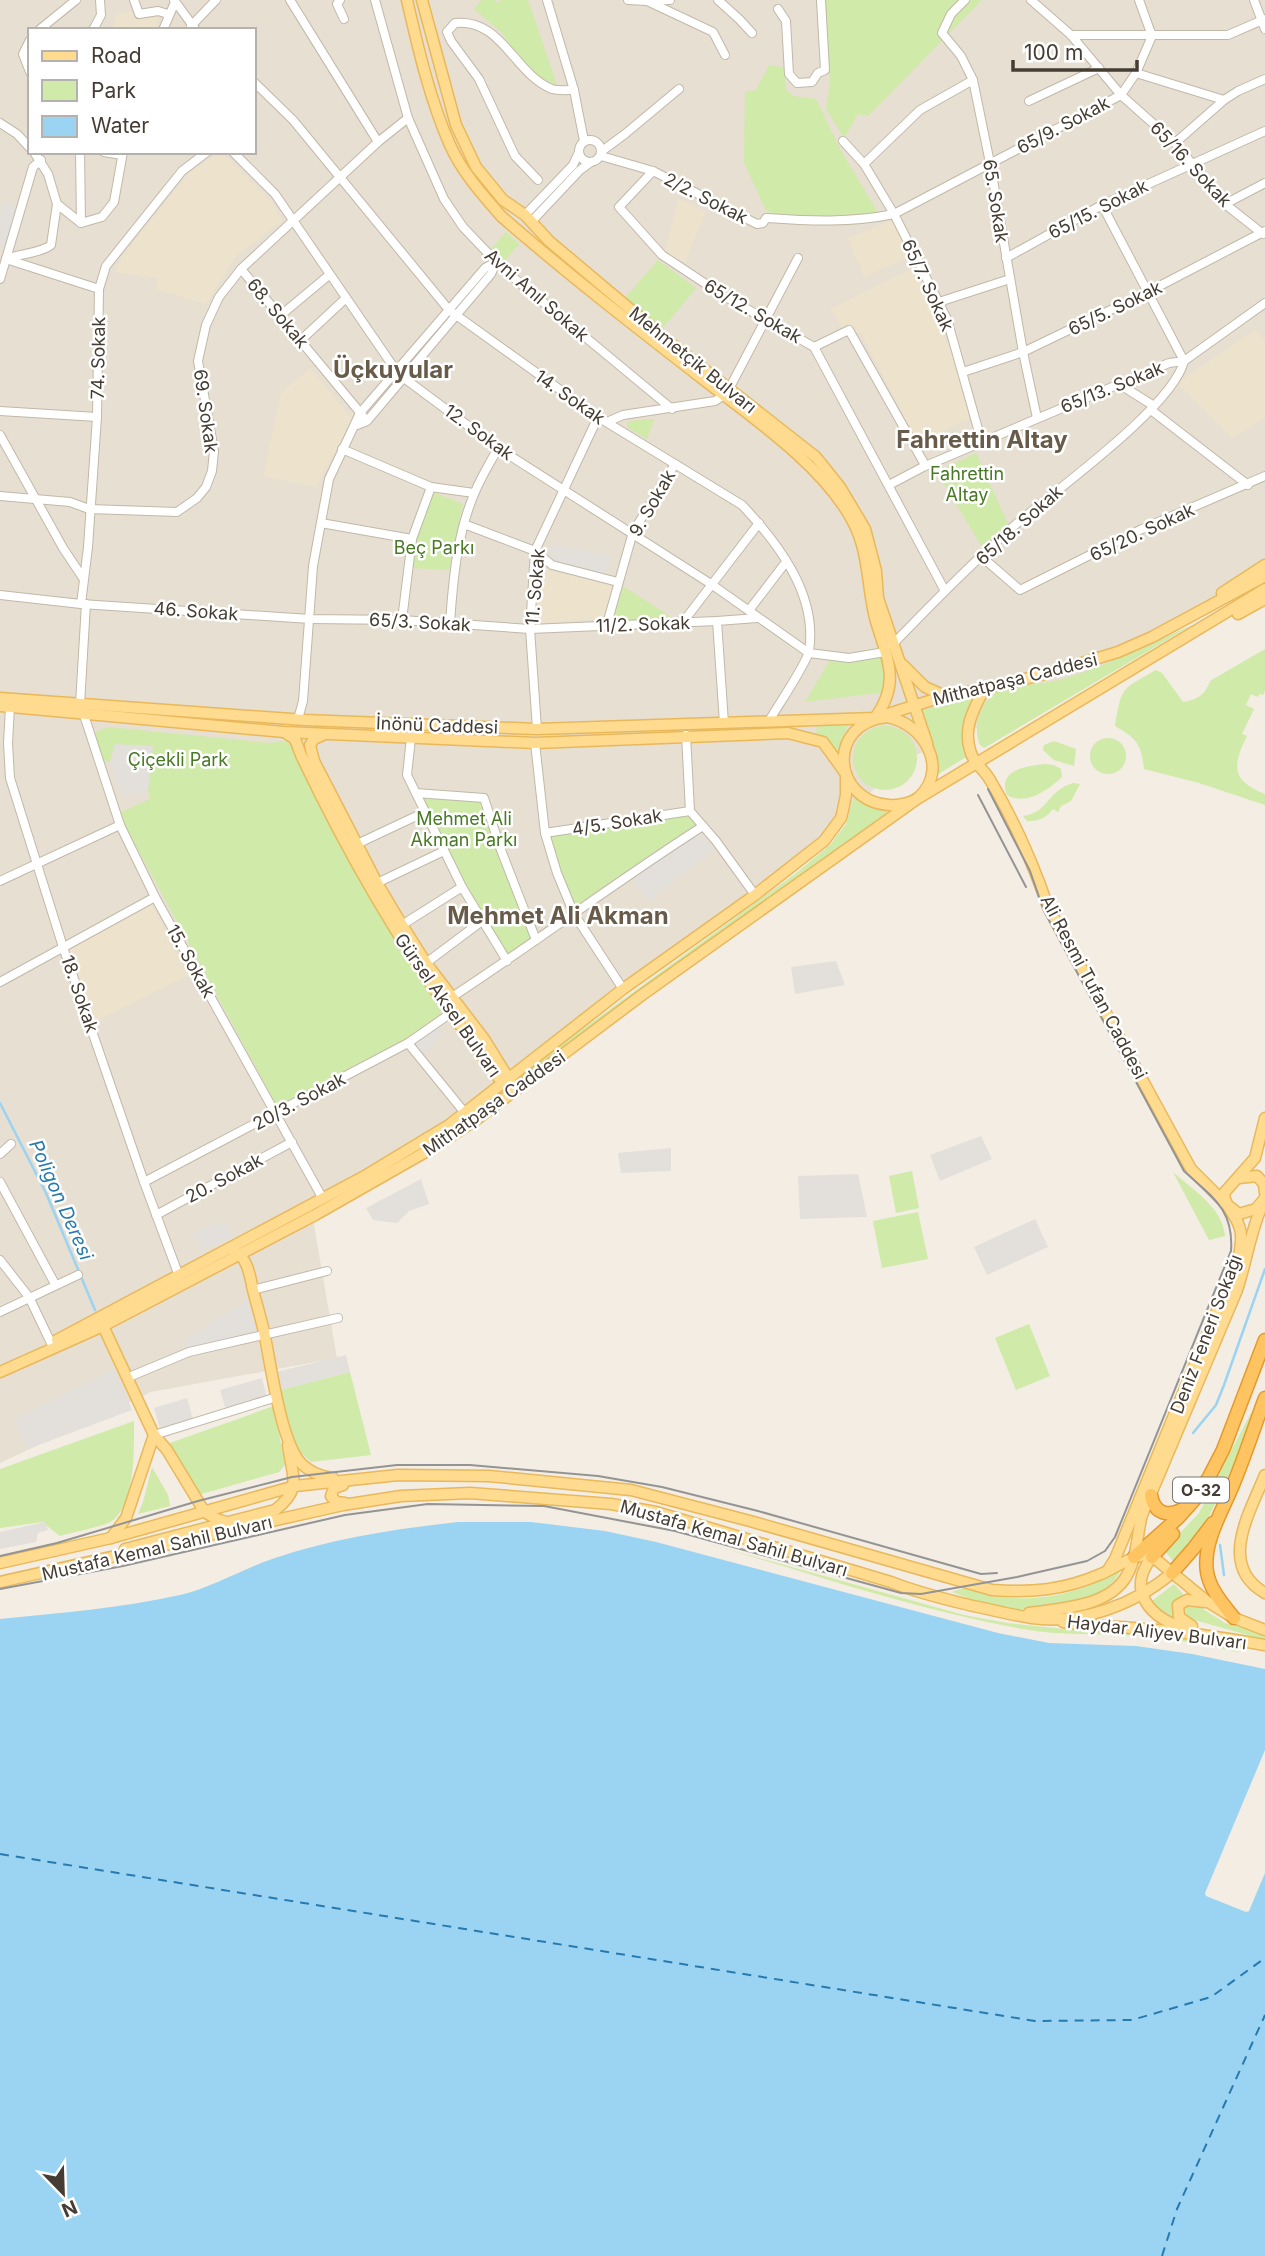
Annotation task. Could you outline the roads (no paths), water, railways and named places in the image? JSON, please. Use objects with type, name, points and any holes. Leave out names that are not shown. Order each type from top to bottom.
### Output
[{"type":"highway","name":"O-32","points":[[1195,1499],[1223,1450],[1265,1340]]},
{"type":"highway","name":"O-32","points":[[1221,1511],[1265,1398]]},
{"type":"highway","points":[[1146,1495],[1154,1506],[1165,1514],[1178,1512],[1195,1499]]},
{"type":"highway","points":[[1144,1554],[1188,1517],[1195,1499]]},
{"type":"highway","points":[[1221,1511],[1208,1549],[1207,1571],[1216,1595],[1234,1618]]},
{"type":"highway","name":"Mustafa Kemal Sahil Bulvarı","points":[[1172,1573],[1194,1549],[1221,1511]]},
{"type":"main road","name":"Mehmetçik Bulvarı","points":[[407,0],[433,96],[451,147],[479,190],[501,216],[534,245],[726,392]]},
{"type":"main road","name":"Mehmetçik Bulvarı","points":[[422,0],[446,92],[465,146],[476,167],[503,200],[528,219],[549,241],[726,392],[832,487],[854,522],[864,550],[869,589],[889,648],[891,686],[885,705],[875,718]]},
{"type":"main road","points":[[501,216],[528,219],[534,245]]},
{"type":"main road","points":[[1152,637],[1265,565]]},
{"type":"main road","name":"Mithatpaşa Caddesi","points":[[875,718],[945,695],[985,689],[1082,664],[1152,637],[1265,576]]},
{"type":"main road","name":"Mithatpaşa Caddesi","points":[[0,1371],[51,1343],[104,1321],[179,1276],[416,1146],[642,995],[917,799],[1265,589]]},
{"type":"main road","points":[[1121,675],[1265,599]]},
{"type":"main road","name":"Mehmetçik Bulvarı","points":[[889,648],[899,662],[927,743]]},
{"type":"main road","points":[[899,662],[925,687],[945,695]]},
{"type":"main road","points":[[975,763],[969,749],[968,723],[985,689]]},
{"type":"main road","name":"İnönü Caddesi","points":[[0,698],[284,732],[303,739],[325,734],[535,743],[775,732],[797,734],[822,742],[846,774]]},
{"type":"main road","name":"İnönü Caddesi","points":[[5,706],[537,729],[875,718]]},
{"type":"main road","points":[[887,716],[900,719],[911,725],[927,743],[932,776],[917,799],[897,806],[868,800],[852,785],[846,774],[843,760],[846,745],[853,732],[863,723],[875,718],[887,716]]},
{"type":"main road","points":[[302,720],[303,739]]},
{"type":"main road","name":"Gürsel Aksel Bulvarı","points":[[303,739],[377,883],[402,925],[426,963],[484,1039],[510,1084]]},
{"type":"main road","name":"Gürsel Aksel Bulvarı","points":[[303,739],[302,757],[344,844],[410,956],[451,1013],[510,1084]]},
{"type":"main road","name":"Ali Resmi Tufan Caddesi","points":[[975,763],[990,779],[1032,861],[1048,907],[1191,1169],[1226,1204]]},
{"type":"main road","name":"Mithatpaşa Caddesi","points":[[0,1371],[240,1255],[436,1146],[623,989],[755,895],[824,841],[844,810],[846,774]]},
{"type":"main road","points":[[451,1013],[452,997]]},
{"type":"main road","points":[[1265,1118],[1255,1158],[1224,1193],[1226,1204],[1236,1212],[1245,1214],[1256,1209],[1265,1198]]},
{"type":"main road","points":[[1239,1178],[1257,1176],[1264,1184],[1265,1193]]},
{"type":"main road","name":"Deniz Feneri Sokağı","points":[[1146,1495],[1237,1290],[1247,1260],[1255,1219],[1265,1198]]},
{"type":"main road","name":"Deniz Feneri Sokağı","points":[[1146,1495],[1239,1257],[1240,1226],[1226,1204]]},
{"type":"main road","points":[[229,1250],[240,1255],[247,1269],[265,1336],[277,1397],[292,1448],[300,1462],[317,1474],[350,1480]]},
{"type":"main road","points":[[104,1321],[155,1435],[204,1511],[213,1519],[226,1523],[271,1522]]},
{"type":"main road","points":[[99,1561],[145,1542],[275,1510],[288,1501],[295,1486],[284,1422]]},
{"type":"main road","points":[[111,1538],[126,1518],[155,1435]]},
{"type":"main road","points":[[355,1503],[336,1502],[332,1499],[331,1492],[338,1485],[377,1482],[398,1475]]},
{"type":"main road","name":"Mustafa Kemal Sahil Bulvarı","points":[[0,1563],[111,1538],[295,1486],[398,1475],[489,1476],[631,1490],[992,1590],[1044,1591],[1077,1584],[1144,1554]]},
{"type":"main road","points":[[1265,1475],[1242,1533],[1239,1551],[1242,1566],[1250,1581],[1265,1593]]},
{"type":"main road","name":"Mustafa Kemal Sahil Bulvarı","points":[[0,1582],[355,1503],[401,1496],[470,1493],[611,1504],[668,1516],[922,1594],[1016,1615],[1050,1619],[1099,1612],[1141,1593],[1172,1573]]},
{"type":"main road","points":[[1146,1495],[1139,1525],[1144,1554],[1140,1578],[1141,1593],[1156,1614],[1167,1621],[1210,1635]]},
{"type":"main road","points":[[1106,1572],[1146,1495]]},
{"type":"main road","points":[[1016,1615],[1072,1607],[1095,1600],[1121,1583],[1144,1554]]},
{"type":"main road","name":"Haydar Aliyev Bulvarı","points":[[1144,1554],[1208,1602],[1234,1618],[1265,1630]]},
{"type":"main road","points":[[1208,1602],[1186,1600],[1180,1603],[1177,1611],[1182,1620],[1210,1635]]},
{"type":"main road","name":"Haydar Aliyev Bulvarı","points":[[1050,1619],[1083,1626],[1210,1635],[1265,1645]]},
{"type":"street","points":[[41,28],[76,0]]},
{"type":"street","points":[[94,28],[101,15],[100,0]]},
{"type":"street","points":[[134,0],[139,15],[158,11],[168,15]]},
{"type":"street","points":[[164,28],[175,1],[194,28],[215,0]]},
{"type":"street","points":[[290,0],[378,142]]},
{"type":"street","points":[[340,0],[337,4],[344,19]]},
{"type":"street","name":"Avni Anıl Sokak","points":[[375,0],[408,118],[444,199],[463,226],[496,262],[672,409]]},
{"type":"street","points":[[528,219],[573,165],[584,141],[574,90],[547,0]]},
{"type":"street","points":[[628,0],[670,0]]},
{"type":"street","points":[[718,0],[752,33]]},
{"type":"street","points":[[778,9],[786,21],[789,74],[797,83],[812,82],[818,73],[826,74],[821,0]]},
{"type":"street","name":"65. Sokak","points":[[965,0],[951,14],[942,33],[961,56],[973,80],[1037,418]]},
{"type":"street","name":"65/16. Sokak","points":[[1031,0],[1071,35],[1121,95],[1175,143],[1225,204],[1264,233]]},
{"type":"street","points":[[1121,95],[1136,73],[1152,36],[1140,2],[1150,0]]},
{"type":"street","points":[[1071,35],[1228,35],[1264,23],[1254,0]]},
{"type":"street","points":[[647,1],[713,33],[725,55]]},
{"type":"street","points":[[538,180],[514,156],[479,79],[447,32],[455,23],[469,21],[497,37],[541,83],[555,90],[574,90]]},
{"type":"street","points":[[28,44],[23,54],[28,67]]},
{"type":"street","points":[[1029,100],[1099,68]]},
{"type":"street","points":[[1136,73],[1224,100]]},
{"type":"street","points":[[1175,143],[1224,100],[1265,79]]},
{"type":"street","points":[[864,163],[920,110],[973,80]]},
{"type":"street","name":"14. Sokak","points":[[256,84],[293,120],[452,313],[598,417],[741,505],[758,523],[786,562],[805,598],[809,653]]},
{"type":"street","points":[[528,219],[580,170],[680,89]]},
{"type":"street","name":"65/9. Sokak","points":[[894,214],[1121,95]]},
{"type":"street","name":"69. Sokak","points":[[0,496],[70,502],[89,509],[177,512],[197,498],[206,487],[212,471],[214,451],[198,362],[206,325],[220,296],[242,269],[292,221],[408,118]]},
{"type":"street","points":[[0,123],[17,134],[28,146]]},
{"type":"street","name":"65/15. Sokak","points":[[1006,258],[1102,205],[1265,131]]},
{"type":"street","points":[[584,141],[594,140],[600,144],[601,153]]},
{"type":"street","name":"65/7. Sokak","points":[[843,141],[864,163],[894,214],[947,319],[982,443]]},
{"type":"street","points":[[579,152],[584,160],[591,162]]},
{"type":"street","name":"2/2. Sokak","points":[[601,153],[653,171],[757,224],[763,223],[766,218],[822,222],[862,220],[894,214]]},
{"type":"street","points":[[6,260],[20,253],[46,249],[51,245],[57,204],[48,174],[36,154]]},
{"type":"street","points":[[80,154],[81,223]]},
{"type":"street","points":[[81,223],[102,217],[114,202],[122,154]]},
{"type":"street","name":"74. Sokak","points":[[81,708],[83,578],[88,547],[97,417],[99,289],[106,266],[182,171],[204,154]]},
{"type":"street","name":"12. Sokak","points":[[235,154],[275,194],[401,375],[498,448],[711,584],[809,653]]},
{"type":"street","points":[[0,279],[33,167],[41,160]]},
{"type":"street","name":"65/12. Sokak","points":[[653,171],[619,207],[662,255],[724,296],[814,347],[945,591]]},
{"type":"street","points":[[1225,204],[1265,183]]},
{"type":"street","points":[[57,204],[81,223]]},
{"type":"street","points":[[1102,205],[1184,361]]},
{"type":"street","name":"65/5. Sokak","points":[[963,372],[1023,352],[1264,233]]},
{"type":"street","points":[[607,422],[623,415],[715,401],[726,392],[798,258]]},
{"type":"street","points":[[6,260],[99,289]]},
{"type":"street","points":[[357,425],[367,421],[485,268],[496,262]]},
{"type":"street","name":"68. Sokak","points":[[242,269],[367,421]]},
{"type":"street","points":[[281,315],[330,275]]},
{"type":"street","points":[[939,302],[1010,279]]},
{"type":"street","points":[[301,340],[345,298]]},
{"type":"street","name":"65/13. Sokak","points":[[888,485],[925,466],[1037,418],[1169,363],[1184,361],[1265,303]]},
{"type":"street","points":[[814,347],[849,330],[925,466]]},
{"type":"street","name":"65/13. Sokak","points":[[1153,408],[1181,372],[1184,361]]},
{"type":"street","points":[[302,720],[313,566],[328,481],[342,449],[357,425],[360,413],[401,375]]},
{"type":"street","points":[[1119,384],[1248,485]]},
{"type":"street","name":"65/18. Sokak","points":[[889,648],[1013,527],[1153,408]]},
{"type":"street","points":[[0,411],[97,417]]},
{"type":"street","name":"11. Sokak","points":[[537,729],[530,629],[535,551],[598,417]]},
{"type":"street","points":[[0,435],[63,548],[83,578]]},
{"type":"street","points":[[450,623],[453,580],[464,524],[474,494],[498,448]]},
{"type":"street","points":[[342,449],[431,487],[474,494]]},
{"type":"street","name":"9. Sokak","points":[[607,624],[632,532],[675,464]]},
{"type":"street","name":"65/20. Sokak","points":[[982,557],[1020,590],[1142,529],[1265,477]]},
{"type":"street","points":[[402,620],[412,539],[431,487]]},
{"type":"street","points":[[321,523],[412,539]]},
{"type":"street","points":[[683,622],[758,523]]},
{"type":"street","points":[[464,524],[535,551],[552,565],[618,582]]},
{"type":"street","points":[[750,610],[786,562]]},
{"type":"street","name":"46. Sokak","points":[[0,595],[84,604],[310,619]]},
{"type":"street","name":"11/2. Sokak","points":[[530,629],[757,618]]},
{"type":"street","name":"65/3. Sokak","points":[[310,619],[402,620],[530,629]]},
{"type":"street","points":[[718,621],[724,723]]},
{"type":"street","points":[[769,721],[809,653],[849,658],[889,648]]},
{"type":"street","name":"18. Sokak","points":[[5,706],[10,778],[63,947],[179,1276]]},
{"type":"street","name":"15. Sokak","points":[[81,708],[120,825],[155,897],[323,1199]]},
{"type":"street","points":[[686,735],[690,811],[716,841],[755,895]]},
{"type":"street","points":[[411,738],[407,775],[462,887],[507,961]]},
{"type":"street","points":[[535,743],[545,833],[573,914],[623,989]]},
{"type":"street","points":[[416,793],[484,798],[501,850],[537,940]]},
{"type":"street","name":"4/5. Sokak","points":[[545,833],[690,811]]},
{"type":"street","points":[[357,844],[425,812]]},
{"type":"street","points":[[0,881],[120,825]]},
{"type":"street","points":[[452,997],[702,827]]},
{"type":"street","points":[[377,883],[444,851]]},
{"type":"street","points":[[402,925],[462,887]]},
{"type":"street","points":[[0,982],[155,897]]},
{"type":"street","points":[[426,963],[482,921]]},
{"type":"street","name":"20/3. Sokak","points":[[144,1182],[408,1043],[451,1013]]},
{"type":"street","points":[[408,1043],[465,1113]]},
{"type":"street","name":"20. Sokak","points":[[156,1215],[292,1142]]},
{"type":"street","points":[[0,1154],[10,1144]]},
{"type":"street","points":[[0,1182],[55,1284]]},
{"type":"street","points":[[0,1260],[29,1297],[51,1343]]},
{"type":"street","points":[[253,1290],[327,1271]]},
{"type":"street","points":[[0,1312],[78,1275]]},
{"type":"street","points":[[128,1377],[189,1352],[338,1318]]},
{"type":"street","points":[[155,1435],[277,1397]]},
{"type":"water","points":[[458,1522],[531,1522],[605,1531],[656,1542],[998,1633],[1049,1643],[1136,1646],[1265,1669],[1265,1750],[1205,1893],[1206,1896],[1249,1911],[1265,1873],[1265,2256],[0,2256],[0,1619],[158,1600],[204,1587],[275,1558],[320,1545],[388,1531]]},
{"type":"waterway","name":"Poligon Deresi","points":[[0,1103],[46,1193],[95,1310]]},
{"type":"waterway","points":[[1193,1433],[1216,1405],[1265,1269]]},
{"type":"waterway","points":[[1220,1545],[1224,1575]]},
{"type":"tram line","points":[[0,1589],[123,1566],[345,1515],[428,1504],[544,1506],[675,1531],[901,1593],[921,1594],[1017,1577],[1087,1561],[1105,1551],[1115,1537],[1231,1251],[1231,1237],[1229,1224],[1219,1205],[1184,1171],[1044,911],[1030,871],[988,789]]},
{"type":"tram line","points":[[978,795],[1026,887]]},
{"type":"tram line","points":[[0,1556],[57,1543],[198,1501],[292,1477],[397,1465],[470,1465],[598,1476],[662,1487],[758,1511],[981,1574],[997,1573]]},
{"type":"district","name":"Üçkuyular","points":[[393,369]]},
{"type":"district","name":"Fahrettin Altay","points":[[982,439]]},
{"type":"district","name":"Mehmet Ali Akman","points":[[558,915]]},
{"type":"park label","name":"Beç Parkı","points":[[434,547]]},
{"type":"park label","name":"Çiçekli Park","points":[[178,759]]},
{"type":"park label","name":"Mehmet Ali Akman Parkı","points":[[464,828]]}]
